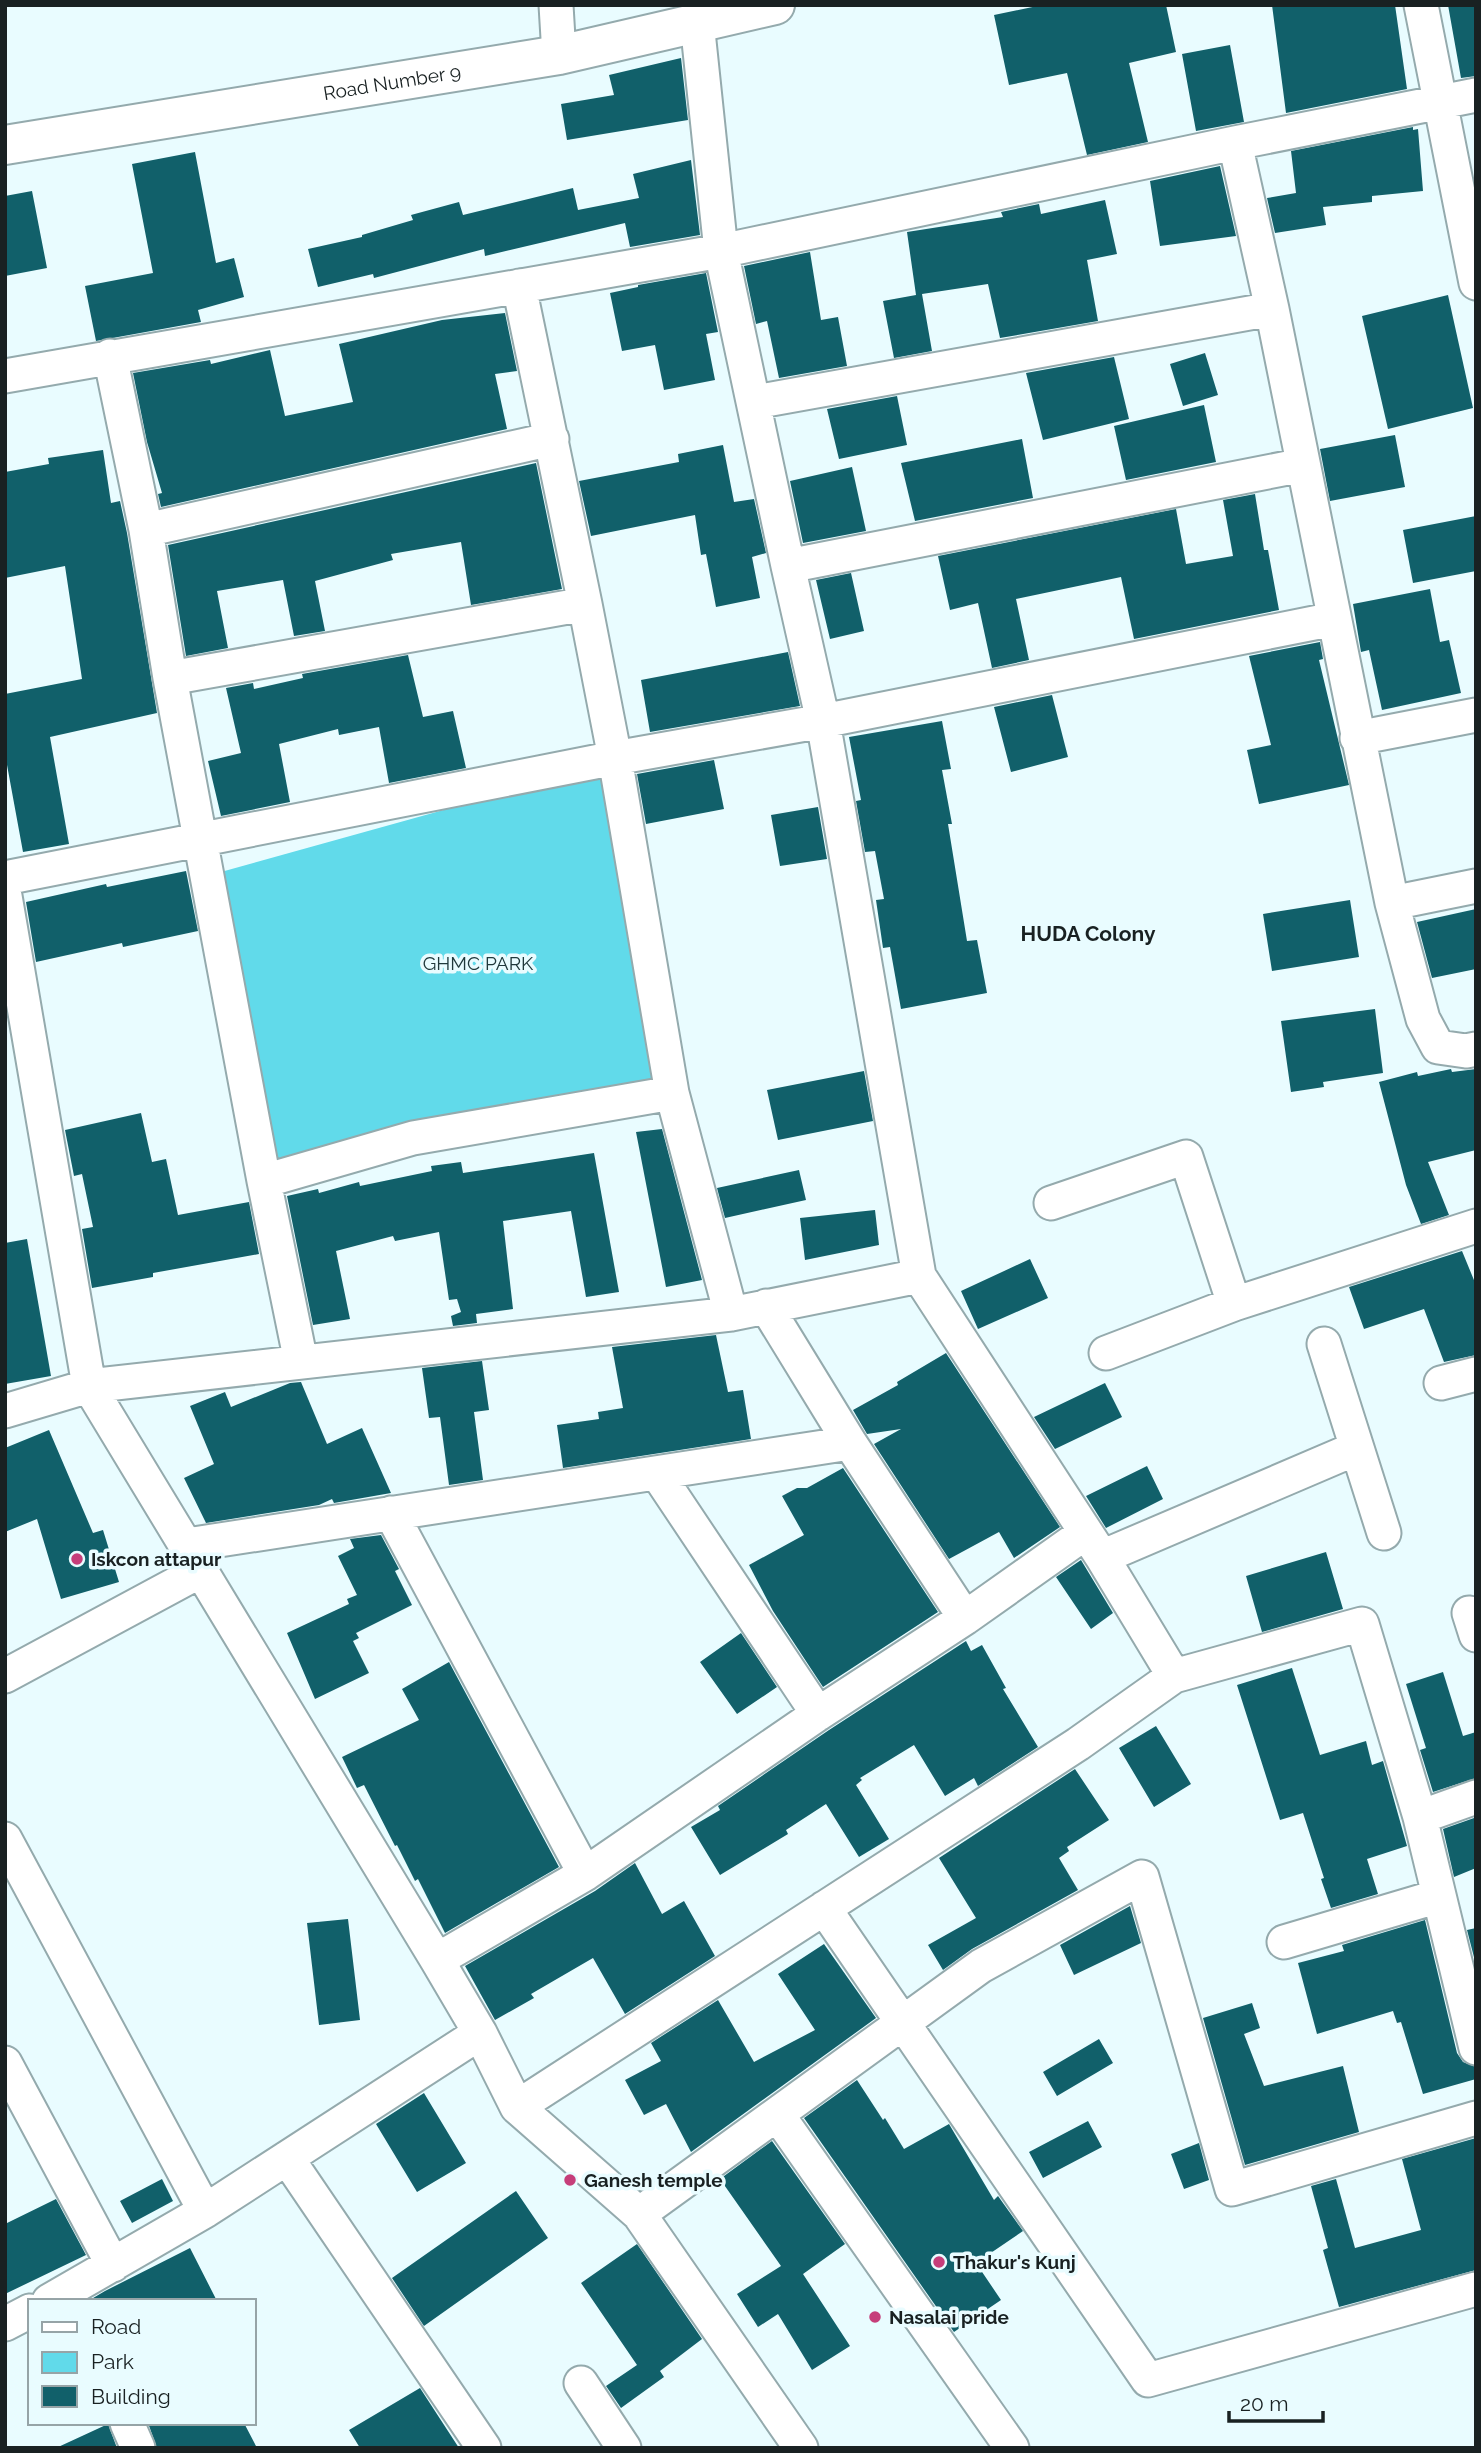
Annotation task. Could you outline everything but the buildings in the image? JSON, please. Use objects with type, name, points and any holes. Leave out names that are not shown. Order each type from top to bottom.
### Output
[{"type":"street","points":[[556,5],[559,55]]},
{"type":"street","name":"Road Number 9","points":[[5,145],[559,55],[775,5]]},
{"type":"street","points":[[1421,5],[1476,284]]},
{"type":"street","points":[[697,22],[721,251],[823,721],[919,1276],[1093,1545],[1174,1676]]},
{"type":"street","points":[[5,376],[721,251],[1476,94]]},
{"type":"street","points":[[1235,142],[1272,309],[1392,903],[1423,1018],[1438,1048],[1466,1051],[1476,1049]]},
{"type":"street","points":[[519,286],[615,758],[673,1093],[731,1314]]},
{"type":"street","points":[[755,402],[1272,309]]},
{"type":"street","points":[[110,356],[146,530],[170,678],[264,1181],[301,1362]]},
{"type":"street","points":[[146,530],[552,439]]},
{"type":"street","points":[[788,566],[1303,465]]},
{"type":"street","points":[[170,678],[585,604]]},
{"type":"street","points":[[5,878],[615,758],[823,721],[1334,619]]},
{"type":"street","points":[[1357,738],[1476,715]]},
{"type":"street","points":[[1392,903],[1476,886]]},
{"type":"street","points":[[5,896],[89,1386],[437,1959],[480,2033],[517,2108],[639,2214],[801,2448]]},
{"type":"street","points":[[264,1181],[413,1138],[673,1093]]},
{"type":"street","points":[[1051,1203],[1186,1157],[1234,1304]]},
{"type":"street","points":[[1106,1353],[1234,1304],[1476,1226]]},
{"type":"street","points":[[5,1411],[89,1386],[731,1314],[919,1276]]},
{"type":"street","points":[[766,1306],[849,1443],[965,1618]]},
{"type":"street","points":[[1324,1344],[1384,1533]]},
{"type":"street","points":[[1441,1383],[1476,1374]]},
{"type":"street","points":[[5,1676],[194,1558],[391,1513],[849,1443]]},
{"type":"street","points":[[437,1959],[584,1874],[818,1714],[965,1618],[1093,1545],[1357,1448]]},
{"type":"street","points":[[657,1473],[818,1714]]},
{"type":"street","points":[[391,1513],[584,1874]]},
{"type":"street","points":[[517,2108],[1078,1744],[1174,1676],[1362,1624],[1420,1817],[1439,1896],[1470,1994],[1476,2048]]},
{"type":"street","points":[[1420,1817],[1476,1797]]},
{"type":"street","points":[[5,1839],[205,2211]]},
{"type":"street","points":[[639,2214],[981,1966],[1142,1877],[1232,2189],[1476,2118]]},
{"type":"street","points":[[1284,1941],[1439,1896]]},
{"type":"street","points":[[824,1908],[1148,2380],[1476,2289]]},
{"type":"street","points":[[65,2297],[113,2265],[205,2211],[480,2033]]},
{"type":"street","points":[[5,2063],[113,2265]]},
{"type":"street","points":[[777,2114],[1012,2448]]},
{"type":"street","points":[[287,2158],[484,2448]]},
{"type":"street","points":[[5,2324],[28,2312]]},
{"type":"street","points":[[581,2383],[624,2448]]},
{"type":"street","points":[[128,2425],[138,2448]]},
{"type":"green space","name":"GHMC PARK","points":[[602,766],[668,1077],[277,1172],[203,877]]},
{"type":"place","name":"Iskcon attapur","points":[[77,1559]]},
{"type":"place","name":"Ganesh temple","points":[[570,2180]]},
{"type":"place","name":"Thakur's Kunj","points":[[939,2262]]},
{"type":"place","name":"Nasalai pride","points":[[875,2317]]},
{"type":"district","name":"HUDA Colony","points":[[1088,933]]}]
